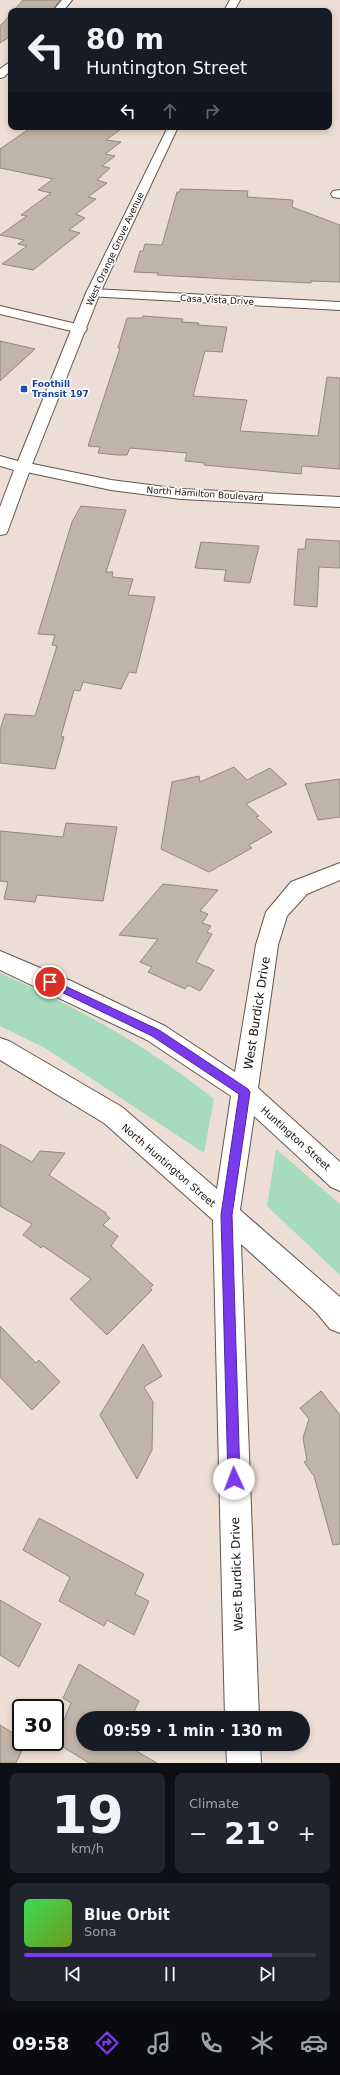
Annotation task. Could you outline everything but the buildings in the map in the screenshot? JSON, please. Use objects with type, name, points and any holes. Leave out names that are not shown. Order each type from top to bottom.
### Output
[{"type":"street","points":[[60,8],[67,0]]},
{"type":"street","points":[[0,75],[8,67]]},
{"type":"street","name":"West Orange Grove Avenue","points":[[0,530],[23,467],[80,329],[93,293],[172,130]]},
{"type":"street","name":"Casa Vista Drive","points":[[93,293],[340,306]]},
{"type":"street","points":[[0,310],[80,329]]},
{"type":"street","name":"North Hamilton Boulevard","points":[[0,461],[111,485],[181,494],[340,502]]},
{"type":"street","name":"West Burdick Drive","points":[[242,1711],[226,1215],[267,946],[277,912],[299,888],[340,871]]},
{"type":"street","name":"Huntington Street","points":[[0,960],[63,988],[156,1033],[245,1092],[340,1178]]},
{"type":"street","name":"North Huntington Street","points":[[0,1048],[113,1115],[326,1302],[340,1319]]},
{"type":"street","points":[[243,1751],[244,1763]]},
{"type":"green space","points":[[0,973],[56,999],[111,1029],[164,1062],[214,1099],[204,1153],[45,1048],[0,1026]]},
{"type":"green space","points":[[276,1149],[340,1204],[340,1275],[267,1206]]},
{"type":"place","name":"Foothill Transit 197","points":[[24,389]]},
{"type":"route","points":[[50,982],[156,1033],[245,1092],[226,1215],[234,1479]]}]
